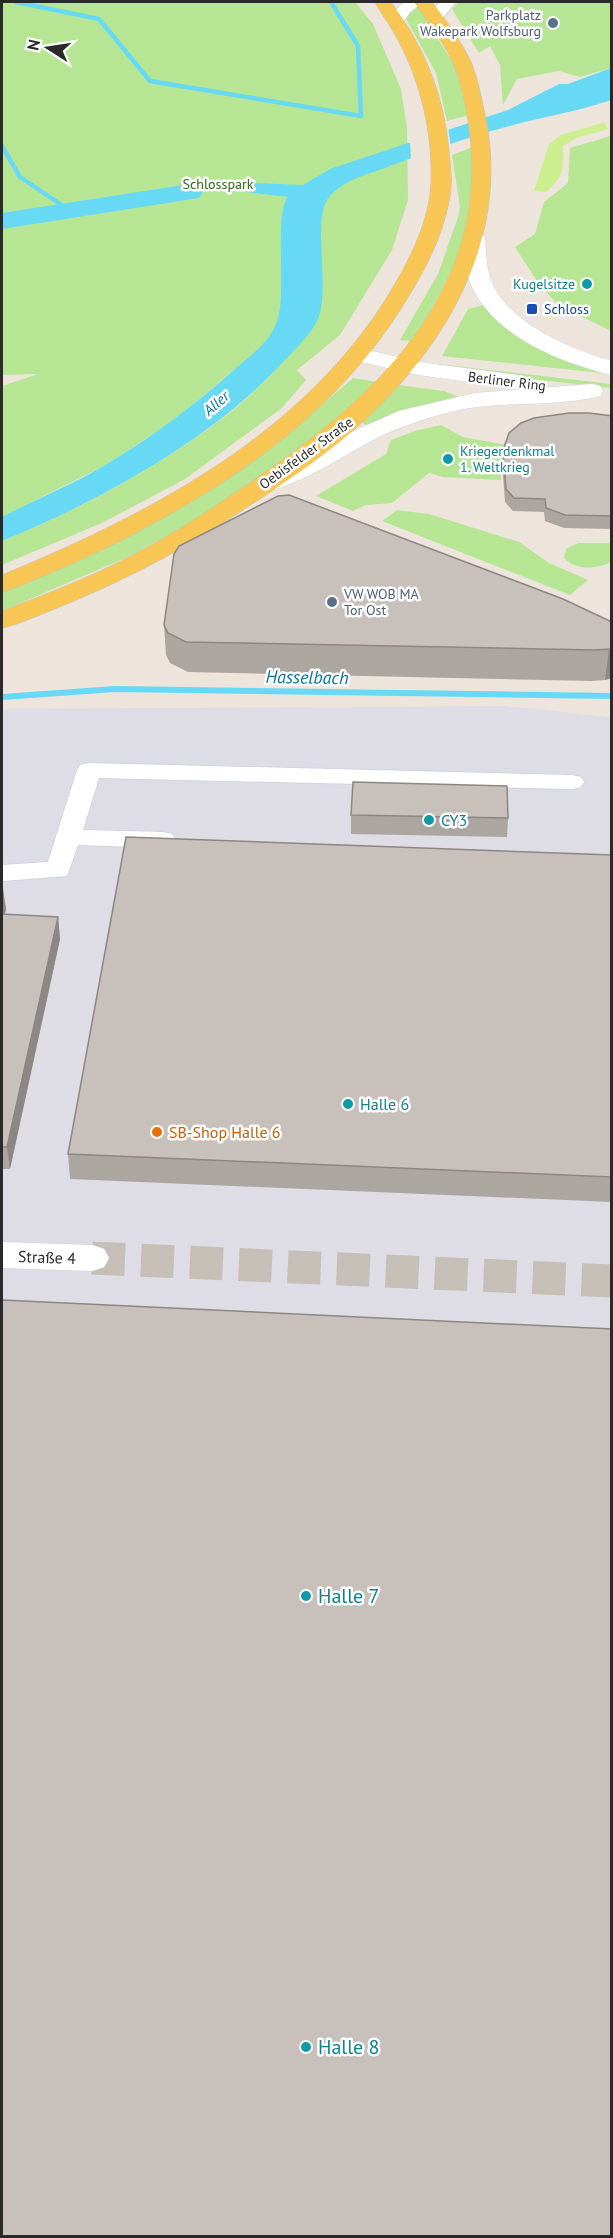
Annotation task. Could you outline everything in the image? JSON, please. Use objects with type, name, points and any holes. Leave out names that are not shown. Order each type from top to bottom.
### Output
[{"type":"main road","name":"Oebisfelder Straße","points":[[2,620],[136,563],[205,524],[258,489],[325,442],[361,411],[406,362],[432,327],[452,294],[475,238],[483,179],[482,144],[477,112],[461,60],[423,2]]},
{"type":"main road","name":"Oebisfelder Straße","points":[[2,584],[94,544],[140,521],[199,487],[279,431],[305,410],[360,355],[399,301],[426,245],[440,191],[440,159],[438,124],[425,74],[394,9]]},
{"type":"main road","points":[[475,238],[477,268],[481,284],[491,300],[506,315],[538,339],[612,368]]},
{"type":"main road","points":[[360,355],[406,362]]},
{"type":"main road","name":"Berliner Ring","points":[[406,362],[545,372],[605,388]]},
{"type":"main road","name":"Berliner Ring","points":[[406,362],[605,388]]},
{"type":"main road","points":[[258,489],[312,465],[357,438],[407,416],[476,400],[605,388]]},
{"type":"main road","name":"Straße 4","points":[[2,1255],[92,1258]]},
{"type":"street","points":[[394,9],[404,9],[415,2]]},
{"type":"street","points":[[435,18],[448,2]]},
{"type":"street","points":[[2,873],[58,870],[88,770],[572,782]]},
{"type":"street","points":[[68,837],[186,841]]},
{"type":"shaded area","points":[[504,706],[611,717],[611,2236],[2,2236],[2,709]]},
{"type":"green space","name":"Schlosspark","points":[[2,2],[355,2],[373,24],[401,89],[407,128],[408,200],[392,250],[340,335],[297,370],[306,380],[282,408],[185,479],[104,522],[2,565],[2,541],[74,509],[148,469],[217,422],[276,370],[236,368],[177,418],[106,465],[2,517],[2,386],[38,374],[2,375]]},
{"type":"green space","points":[[459,2],[611,2],[611,68],[580,77],[559,71],[517,79],[503,105],[500,65],[490,46],[479,53],[452,9]]},
{"type":"green space","points":[[417,4],[457,70],[469,115],[447,121],[436,73],[405,17]]},
{"type":"green space","points":[[605,122],[608,129],[576,138],[563,146],[563,167],[557,181],[546,192],[534,191],[549,144],[561,135]]},
{"type":"green space","points":[[611,136],[611,331],[558,305],[539,284],[515,247],[535,234],[544,202],[568,183],[570,148]]},
{"type":"green space","points":[[473,147],[475,173],[473,199],[460,249],[438,297],[411,341],[400,340],[438,274],[459,214],[460,207],[452,155]]},
{"type":"green space","points":[[483,305],[496,319],[601,373],[442,356],[468,309]]},
{"type":"green space","points":[[438,364],[611,384],[611,388],[437,368]]},
{"type":"green space","points":[[353,378],[377,382],[317,439],[195,521],[128,557],[2,611],[2,592],[30,581],[274,446]]},
{"type":"green space","points":[[398,385],[444,391],[463,399],[368,426],[361,422]]},
{"type":"green space","points":[[441,425],[463,437],[506,445],[500,463],[501,480],[443,477],[429,473],[392,503],[366,505],[353,511],[316,496],[386,454],[391,440]]},
{"type":"green space","points":[[397,510],[429,514],[519,542],[549,563],[588,580],[570,595],[382,521]]},
{"type":"green space","points":[[578,543],[611,543],[611,562],[587,568],[574,565],[564,558],[566,549]]},
{"type":"water","points":[[611,68],[611,100],[462,140],[358,178],[336,190],[324,206],[322,220],[323,292],[321,308],[314,327],[297,348],[254,390],[188,443],[114,488],[76,508],[2,541],[2,517],[107,464],[141,442],[205,395],[268,339],[276,323],[281,302],[282,218],[288,197],[246,192],[242,188],[252,183],[303,185],[330,169],[508,110],[559,84],[568,84]]},
{"type":"pier","points":[[448,127],[451,148],[411,162],[410,140]]},
{"type":"building","points":[[569,413],[612,416],[612,516],[565,515],[546,508],[545,499],[514,498],[506,489],[503,450],[509,433],[521,423],[534,418]]},
{"type":"building","name":"VW WOB MA Tor Ost","points":[[289,495],[563,599],[612,622],[612,649],[186,642],[168,633],[164,625],[174,554],[179,546],[278,496]]},
{"type":"building","points":[[353,782],[507,786],[508,818],[351,815]]},
{"type":"building","name":"Halle 6","points":[[126,837],[612,855],[612,1177],[68,1154]]},
{"type":"building","points":[[2,914],[58,917],[7,1147],[2,1147]]},
{"type":"building","points":[[2,1300],[612,1329],[612,2236],[2,2236]]},
{"type":"waterway","points":[[16,2],[99,19],[150,81],[361,116],[358,46],[331,2]]},
{"type":"waterway","points":[[2,146],[20,177],[69,210]]},
{"type":"waterway","name":"Aller","points":[[2,221],[190,192]]},
{"type":"waterway","name":"Hasselbach","points":[[2,697],[115,689],[612,696]]},
{"type":"tunnel","points":[[92,1258],[612,1281]]},
{"type":"place","name":"Parkplatz Wakepark Wolfsburg","points":[[553,23]]},
{"type":"place","name":"Kugelsitze","points":[[587,284]]},
{"type":"place","name":"Schloss","points":[[532,309]]},
{"type":"place","name":"Kriegerdenkmal 1. Weltkrieg","points":[[448,459]]},
{"type":"place","name":"VW WOB MA Tor Ost","points":[[332,602]]},
{"type":"place","name":"CY3","points":[[429,820]]},
{"type":"place","name":"Halle 6","points":[[348,1104]]},
{"type":"place","name":"SB-Shop Halle 6","points":[[157,1132]]},
{"type":"place","name":"Halle 7","points":[[306,1596]]},
{"type":"place","name":"Halle 8","points":[[306,2047]]}]
